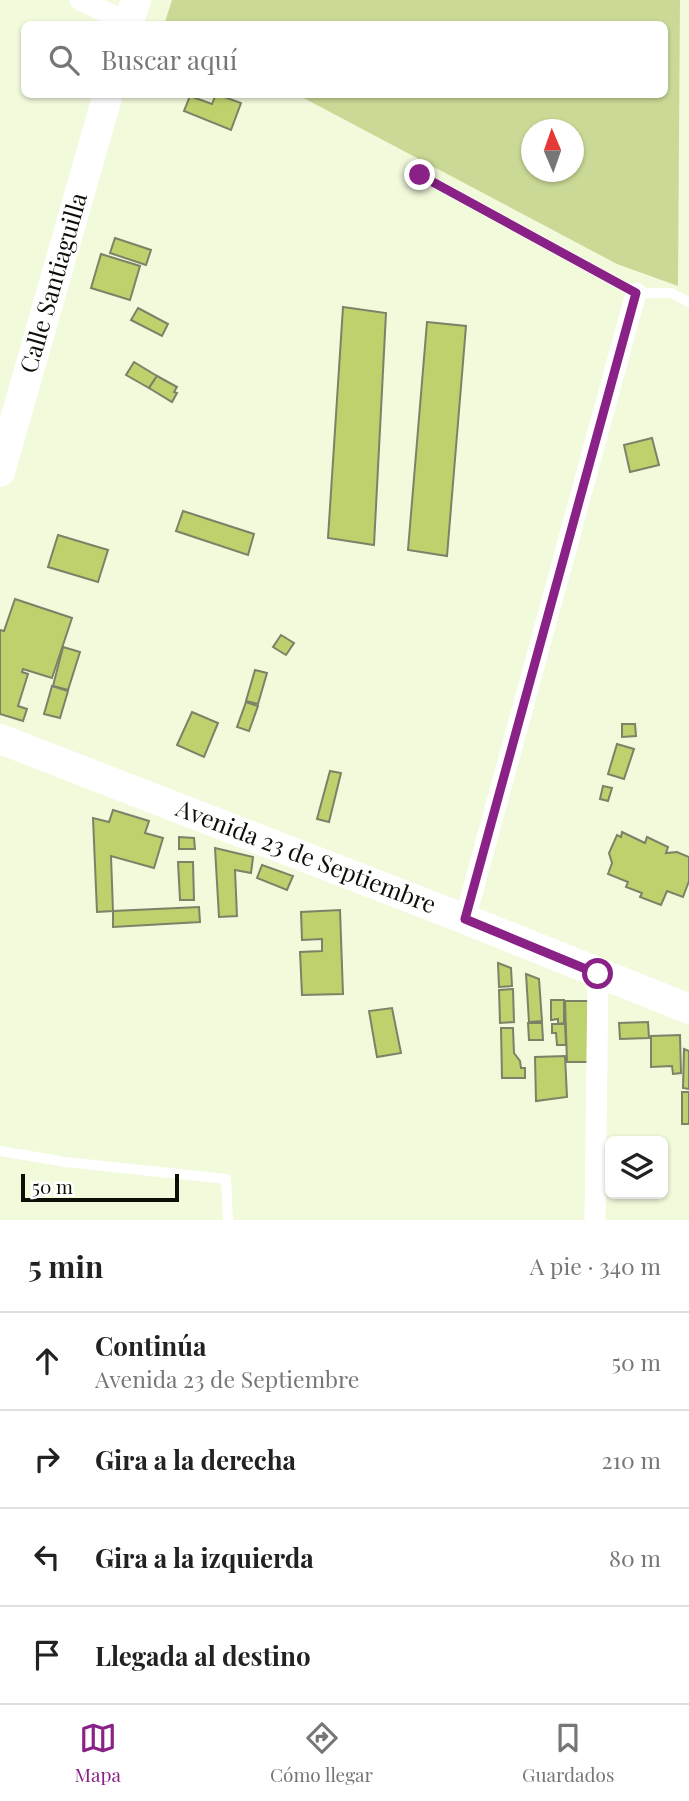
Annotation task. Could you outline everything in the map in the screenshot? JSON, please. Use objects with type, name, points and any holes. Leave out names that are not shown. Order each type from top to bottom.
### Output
[{"type":"main road","name":"Calle Santiaguilla","points":[[0,472],[107,98]]},
{"type":"main road","name":"Avenida 23 de Septiembre","points":[[0,739],[689,1009]]},
{"type":"street","points":[[80,0],[131,16]]},
{"type":"street","points":[[465,919],[636,293]]},
{"type":"street","points":[[595,1220],[598,974]]},
{"type":"lane","points":[[420,175],[636,293],[671,293],[689,302]]},
{"type":"lane","points":[[0,1151],[226,1179],[228,1220]]},
{"type":"green space","points":[[172,0],[680,0],[678,286],[617,264],[304,98],[668,98],[668,21],[165,21]]},
{"type":"building","points":[[189,98],[212,104],[214,98],[227,98],[241,103],[231,130],[184,111]]},
{"type":"building","points":[[115,238],[151,250],[146,265],[110,253]]},
{"type":"building","points":[[101,254],[140,266],[130,300],[91,288]]},
{"type":"building","points":[[343,307],[386,313],[374,545],[328,538]]},
{"type":"building","points":[[138,308],[168,324],[162,336],[131,320]]},
{"type":"building","points":[[427,322],[466,326],[447,556],[408,550]]},
{"type":"building","points":[[134,362],[157,376],[149,388],[126,375]]},
{"type":"building","points":[[157,376],[177,387],[172,402],[149,388]]},
{"type":"building","points":[[652,438],[659,465],[630,472],[624,445]]},
{"type":"building","points":[[183,511],[254,534],[248,555],[176,531]]},
{"type":"building","points":[[58,535],[108,550],[98,582],[48,567]]},
{"type":"building","points":[[15,599],[72,618],[52,678],[23,669],[22,672],[28,674],[18,706],[27,709],[23,721],[0,714],[0,630],[4,631]]},
{"type":"building","points":[[281,635],[294,643],[286,655],[273,647]]},
{"type":"building","points":[[63,647],[80,652],[68,690],[53,686]]},
{"type":"building","points":[[255,670],[267,673],[258,704],[246,701]]},
{"type":"building","points":[[52,686],[68,691],[60,718],[44,714]]},
{"type":"building","points":[[246,702],[258,706],[249,731],[237,727]]},
{"type":"building","points":[[192,712],[218,723],[204,757],[177,745]]},
{"type":"building","points":[[622,724],[635,724],[636,736],[622,737]]},
{"type":"building","points":[[617,744],[634,749],[624,779],[608,774]]},
{"type":"building","points":[[330,771],[341,773],[329,822],[317,819]]},
{"type":"building","points":[[603,786],[612,788],[608,801],[600,799]]},
{"type":"building","points":[[113,810],[149,821],[145,833],[163,838],[154,868],[111,856],[113,911],[97,912],[93,818],[109,822]]},
{"type":"building","points":[[622,832],[645,843],[647,837],[668,847],[666,853],[677,852],[689,857],[689,881],[683,897],[667,891],[661,905],[640,897],[642,893],[626,887],[628,882],[608,874],[612,863],[609,853],[617,835],[621,837]]},
{"type":"building","points":[[179,837],[194,838],[195,849],[179,849]]},
{"type":"building","points":[[215,848],[253,857],[251,873],[235,870],[237,916],[219,917]]},
{"type":"building","points":[[178,862],[193,862],[194,900],[180,900]]},
{"type":"building","points":[[262,865],[293,876],[287,890],[257,878]]},
{"type":"building","points":[[199,907],[200,922],[113,927],[113,911]]},
{"type":"building","points":[[340,910],[343,994],[302,995],[300,952],[322,951],[322,939],[302,940],[301,912]]},
{"type":"building","points":[[498,963],[511,968],[512,986],[499,987]]},
{"type":"building","points":[[526,974],[539,979],[542,1021],[529,1022]]},
{"type":"building","points":[[513,989],[514,1022],[500,1023],[499,990]]},
{"type":"building","points":[[551,1000],[564,1000],[564,1023],[558,1024],[558,1019],[551,1020]]},
{"type":"building","points":[[565,1001],[591,1001],[592,1062],[567,1062]]},
{"type":"building","points":[[392,1008],[401,1053],[377,1057],[369,1011]]},
{"type":"building","points":[[648,1022],[649,1038],[620,1039],[619,1023]]},
{"type":"building","points":[[528,1023],[542,1023],[543,1040],[529,1040]]},
{"type":"building","points":[[552,1024],[565,1024],[566,1045],[557,1045]]},
{"type":"building","points":[[501,1028],[513,1028],[514,1053],[521,1068],[525,1068],[525,1078],[502,1078]]},
{"type":"building","points":[[680,1035],[681,1073],[673,1074],[672,1066],[651,1067],[651,1036]]},
{"type":"building","points":[[684,1049],[689,1051],[689,1089],[683,1088]]},
{"type":"building","points":[[565,1056],[567,1097],[536,1101],[535,1057]]},
{"type":"building","points":[[682,1092],[689,1092],[689,1124],[682,1124]]},
{"type":"route","points":[[420,175],[636,293],[465,919],[598,974]]}]
